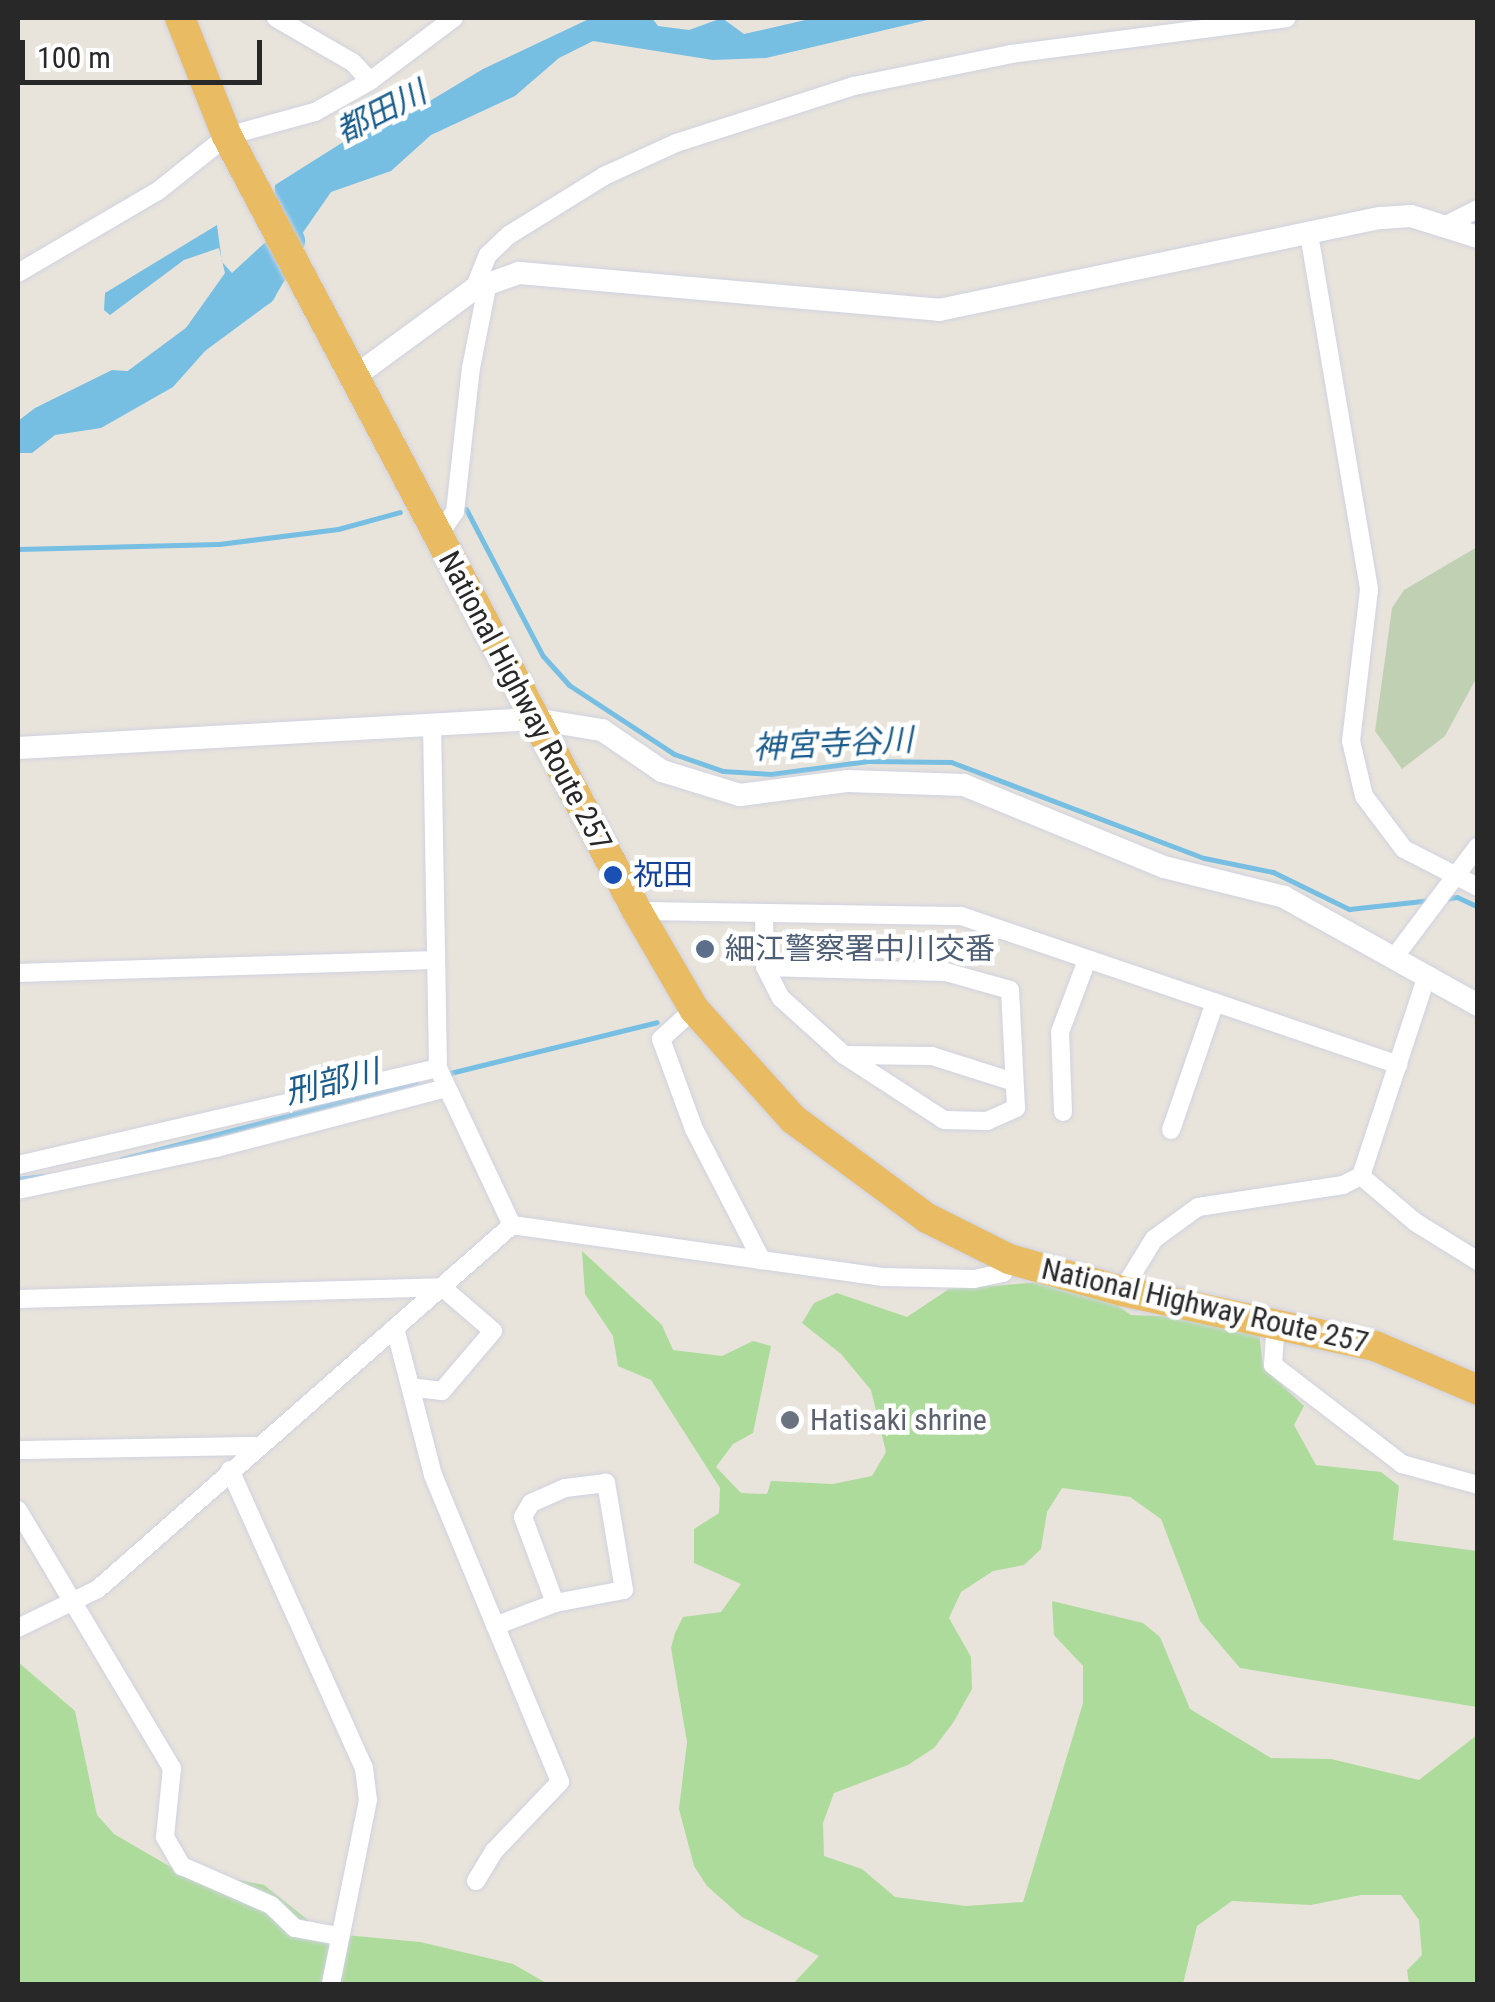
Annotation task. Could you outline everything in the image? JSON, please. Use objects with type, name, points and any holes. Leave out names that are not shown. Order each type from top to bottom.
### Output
[{"type":"highway","name":"National Highway Route 257","points":[[180,18],[230,140],[637,911],[694,1009],[793,1120],[856,1172],[927,1218],[1010,1259],[1122,1291],[1375,1346],[1478,1390]]},
{"type":"street","points":[[276,18],[352,62],[370,82]]},
{"type":"street","points":[[18,273],[158,191],[230,140],[315,112],[370,82],[454,18]]},
{"type":"street","points":[[438,536],[456,512],[470,368],[488,255],[509,235],[604,176],[676,143],[854,86],[1011,54],[1287,18]]},
{"type":"street","points":[[1442,227],[1478,209]]},
{"type":"street","points":[[354,377],[481,286],[519,273],[939,310],[1410,216],[1478,237]]},
{"type":"street","points":[[1309,234],[1369,590],[1350,741],[1364,796],[1386,830],[1427,864],[1452,883],[1478,887]]},
{"type":"street","points":[[18,748],[534,719],[602,730],[662,771],[740,795],[848,781],[964,784],[1164,867],[1284,896],[1396,955],[1478,1005]]},
{"type":"street","points":[[432,724],[434,960],[441,1077],[512,1225]]},
{"type":"street","points":[[1396,955],[1478,846]]},
{"type":"street","points":[[637,911],[961,916],[1398,1064]]},
{"type":"street","points":[[764,913],[765,968],[781,998],[844,1055],[944,1120],[987,1122],[1016,1108],[1010,990],[946,972],[765,968]]},
{"type":"street","points":[[18,973],[434,960]]},
{"type":"street","points":[[1064,1112],[1060,1032],[1087,960]]},
{"type":"street","points":[[1122,1291],[1154,1238],[1198,1207],[1344,1184],[1361,1176],[1427,975]]},
{"type":"street","points":[[1170,1130],[1216,1002]]},
{"type":"street","points":[[694,1009],[660,1039],[694,1129],[762,1261]]},
{"type":"street","points":[[844,1055],[932,1056],[1014,1082]]},
{"type":"street","points":[[18,1166],[441,1077]]},
{"type":"street","points":[[18,1190],[216,1148],[441,1077]]},
{"type":"street","points":[[1361,1176],[1414,1222],[1478,1261]]},
{"type":"street","points":[[18,1628],[98,1589],[256,1446],[512,1225],[883,1276],[974,1279],[1003,1273],[1010,1259]]},
{"type":"street","points":[[18,1299],[442,1286],[493,1331],[442,1391],[410,1388]]},
{"type":"street","points":[[1276,1322],[1273,1365],[1402,1464],[1478,1486]]},
{"type":"street","points":[[395,1328],[433,1476],[560,1782],[494,1851],[476,1881]]},
{"type":"street","points":[[18,1450],[256,1446]]},
{"type":"street","points":[[230,1470],[364,1768],[368,1800],[331,1984]]},
{"type":"street","points":[[496,1626],[555,1603],[624,1590],[606,1483],[566,1488],[530,1503],[523,1517],[555,1603]]},
{"type":"street","points":[[18,1510],[70,1604],[172,1768],[165,1837],[182,1866],[208,1882],[255,1896],[295,1928],[338,1936]]},
{"type":"green space","points":[[1477,547],[1477,677],[1445,736],[1402,769],[1375,731],[1392,608],[1404,590]]},
{"type":"green space","points":[[582,1251],[662,1325],[673,1350],[722,1356],[753,1341],[771,1346],[753,1433],[733,1444],[716,1467],[741,1493],[767,1494],[771,1481],[833,1484],[872,1476],[886,1452],[871,1390],[841,1354],[802,1323],[814,1303],[837,1293],[907,1317],[949,1289],[1044,1282],[1096,1291],[1131,1315],[1185,1317],[1259,1333],[1263,1367],[1304,1406],[1294,1425],[1316,1465],[1381,1472],[1399,1486],[1393,1540],[1477,1551],[1477,1707],[1240,1668],[1200,1621],[1161,1519],[1130,1497],[1062,1488],[1047,1512],[1041,1549],[1024,1565],[993,1571],[961,1592],[949,1618],[971,1657],[972,1689],[953,1723],[934,1748],[908,1765],[834,1793],[823,1823],[824,1856],[862,1869],[895,1897],[966,1906],[1023,1902],[1083,1703],[1083,1666],[1054,1635],[1052,1601],[1143,1623],[1160,1637],[1190,1709],[1271,1758],[1331,1759],[1419,1780],[1477,1735],[1477,1984],[1409,1984],[1407,1970],[1422,1955],[1419,1920],[1401,1895],[1361,1895],[1311,1905],[1232,1901],[1197,1926],[1183,1984],[793,1984],[819,1956],[742,1917],[707,1886],[694,1866],[679,1809],[687,1742],[671,1648],[675,1633],[683,1617],[721,1612],[741,1584],[694,1563],[694,1529],[719,1513],[720,1488],[651,1380],[618,1366],[613,1336],[585,1294]]},
{"type":"green space","points":[[18,1662],[75,1711],[97,1815],[114,1834],[169,1866],[264,1885],[324,1933],[420,1942],[513,1964],[548,1984],[18,1984]]},
{"type":"water","points":[[591,18],[652,18],[658,26],[689,30],[722,18],[744,34],[814,18],[936,18],[766,58],[713,60],[593,41],[559,58],[515,96],[431,135],[391,171],[331,192],[277,270],[173,387],[101,428],[55,435],[32,453],[18,453],[18,421],[35,408],[112,370],[154,373],[225,273],[222,263],[232,273],[272,236],[275,185],[375,122],[380,131],[483,69]]},
{"type":"water","points":[[217,225],[222,259],[219,248],[184,260],[110,315],[104,310],[105,293]]},
{"type":"waterway","name":"都田川","points":[[119,396],[261,291],[290,241]]},
{"type":"waterway","name":"神宮寺谷川","points":[[466,509],[543,656],[569,685],[674,754],[723,771],[771,774],[868,761],[951,762],[1204,858],[1273,872],[1349,909],[1432,900]]},
{"type":"waterway","name":"神宮寺谷川","points":[[18,549],[219,544],[338,529],[400,512]]},
{"type":"waterway","name":"神宮寺谷川","points":[[1443,899],[1457,897],[1478,907]]},
{"type":"waterway","name":"刑部川","points":[[446,1074],[657,1022]]},
{"type":"waterway","name":"刑部川","points":[[122,1159],[416,1082]]},
{"type":"waterway","name":"刑部川","points":[[18,1179],[43,1176]]},
{"type":"place","name":"祝田","points":[[613,875]]},
{"type":"place","name":"細江警察署中川交番","points":[[705,949]]},
{"type":"place","name":"Hatisaki shrine","points":[[790,1420]]}]
